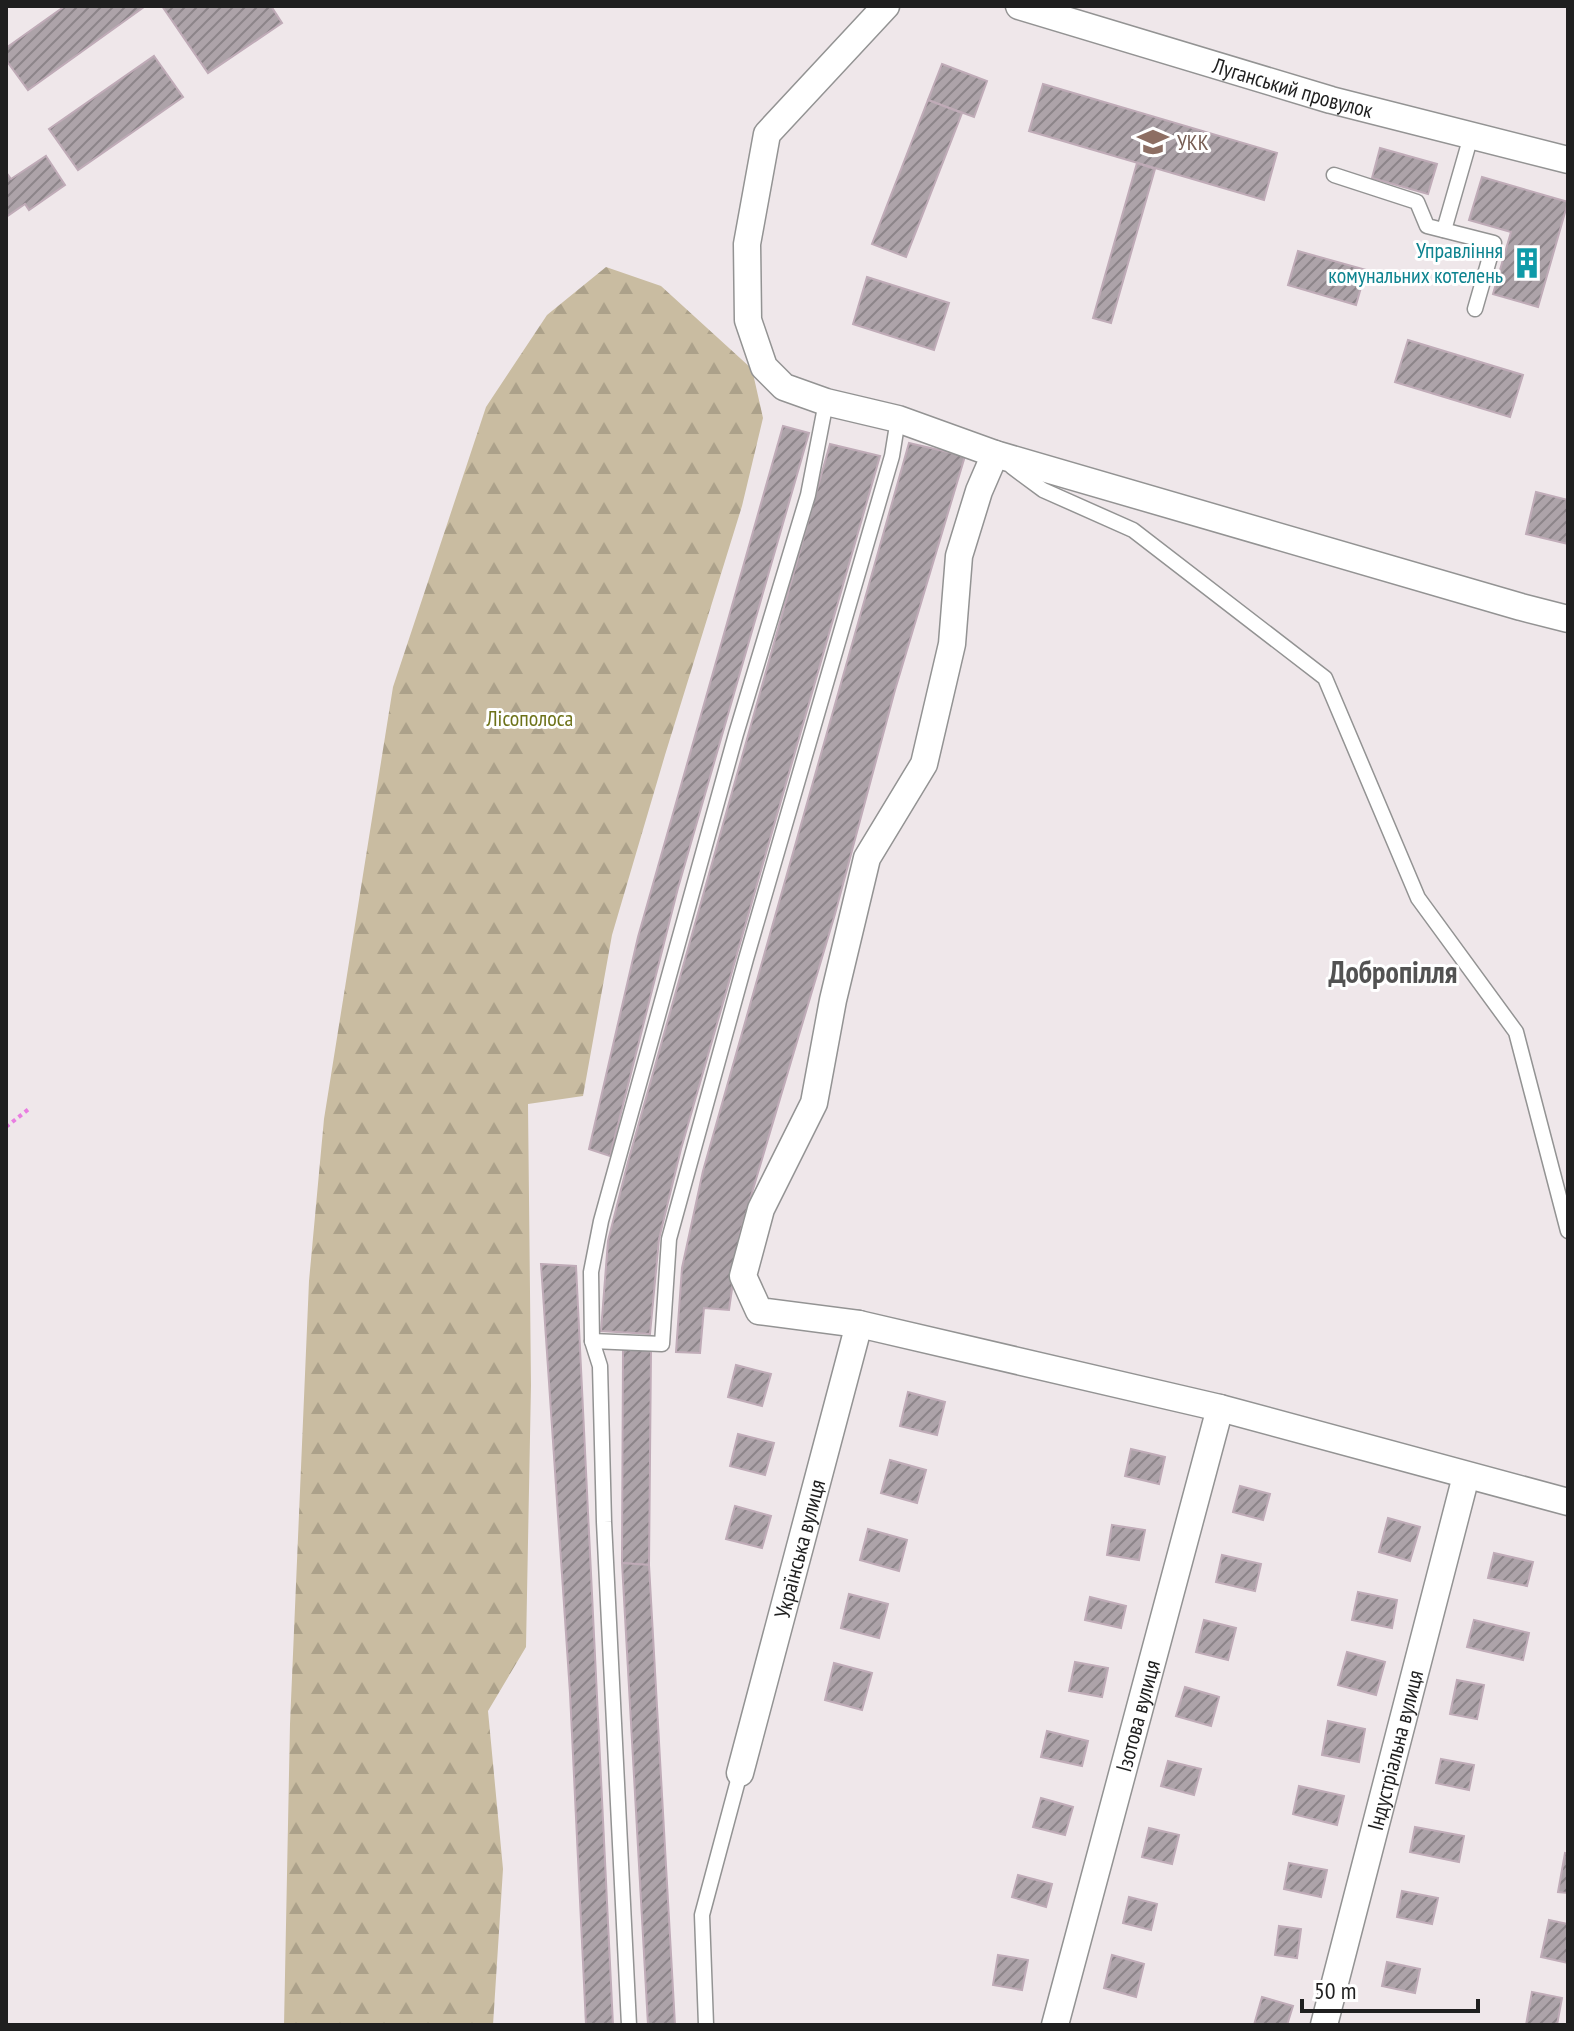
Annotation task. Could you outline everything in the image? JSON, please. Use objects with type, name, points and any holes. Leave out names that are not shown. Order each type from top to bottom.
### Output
[{"type":"street","points":[[886,6],[767,134],[747,244],[748,320],[764,367],[784,387],[826,402],[898,419],[995,454],[1568,619]]},
{"type":"street","name":"Луганський провулок","points":[[1019,6],[1331,100],[1568,160]]},
{"type":"street","points":[[995,454],[979,491],[959,556],[952,644],[924,764],[867,858],[833,1000],[814,1103],[761,1209],[743,1276],[759,1311],[859,1324],[1220,1408],[1568,1502]]},
{"type":"street","name":"Українська вулиця","points":[[740,1773],[859,1324]]},
{"type":"street","name":"Ізотова вулиця","points":[[1055,2025],[1220,1408]]},
{"type":"street","name":"Індустріальна вулиця","points":[[1324,2025],[1466,1476]]},
{"type":"lane","points":[[1444,230],[1471,136]]},
{"type":"lane","points":[[1334,175],[1417,202],[1427,226],[1494,243],[1475,309]]},
{"type":"lane","points":[[629,2025],[604,1522],[600,1366],[592,1341],[591,1272],[601,1221],[736,734],[808,495],[826,402]]},
{"type":"lane","points":[[592,1341],[662,1344],[669,1239],[746,959],[892,456],[898,419]]},
{"type":"lane","points":[[995,454],[1043,490],[1133,530],[1325,678],[1418,898],[1516,1032],[1568,1231]]},
{"type":"lane","points":[[706,2025],[702,1915],[740,1773]]},
{"type":"path","points":[[6,1127],[30,1108]]},
{"type":"green space","name":"Лісополоса","points":[[606,267],[661,286],[752,369],[763,418],[742,506],[612,935],[583,1096],[528,1104],[531,1385],[526,1647],[488,1711],[503,1869],[493,2025],[284,2025],[290,1724],[309,1281],[324,1119],[393,687],[486,407],[547,315]]},
{"type":"building","points":[[65,6],[144,7],[28,90],[6,60],[6,48]]},
{"type":"building","points":[[162,6],[271,6],[282,23],[208,73]]},
{"type":"building","points":[[154,56],[183,97],[78,170],[49,129]]},
{"type":"building","points":[[942,64],[987,81],[974,117],[928,100]]},
{"type":"building","name":"УКК","points":[[1043,84],[1277,153],[1264,200],[1029,131]]},
{"type":"building","points":[[928,100],[962,113],[906,257],[872,244]]},
{"type":"building","points":[[1380,148],[1437,164],[1428,194],[1372,178]]},
{"type":"building","points":[[46,156],[65,185],[29,210],[25,204],[6,217],[6,172],[11,179]]},
{"type":"building","points":[[1137,163],[1155,169],[1111,323],[1093,318]]},
{"type":"building","name":"Управління комунальних котелень","points":[[1482,177],[1568,202],[1538,307],[1493,294],[1511,232],[1469,220]]},
{"type":"building","points":[[1298,251],[1366,270],[1356,305],[1288,285]]},
{"type":"building","points":[[867,277],[949,303],[934,350],[853,324]]},
{"type":"building","points":[[1408,340],[1523,375],[1510,417],[1395,382]]},
{"type":"building","points":[[783,426],[809,433],[678,888],[610,1156],[589,1149],[638,937]]},
{"type":"building","points":[[909,443],[965,456],[895,690],[835,914],[740,1233],[729,1310],[704,1308],[700,1353],[676,1352],[682,1268],[703,1171]]},
{"type":"building","points":[[830,444],[880,456],[681,1149],[659,1239],[650,1334],[601,1331],[608,1241],[628,1162]]},
{"type":"building","points":[[1536,492],[1568,500],[1568,544],[1526,534]]},
{"type":"building","points":[[541,1264],[576,1266],[613,2025],[586,2025],[570,1693]]},
{"type":"building","points":[[623,1350],[651,1350],[649,1565],[622,1563]]},
{"type":"building","points":[[736,1365],[771,1374],[762,1406],[728,1397]]},
{"type":"building","points":[[908,1392],[945,1402],[937,1435],[900,1426]]},
{"type":"building","points":[[738,1434],[774,1443],[765,1475],[730,1466]]},
{"type":"building","points":[[1131,1449],[1165,1457],[1159,1484],[1125,1476]]},
{"type":"building","points":[[890,1460],[926,1470],[917,1503],[881,1493]]},
{"type":"building","points":[[1240,1486],[1270,1494],[1263,1520],[1233,1512]]},
{"type":"building","points":[[735,1506],[771,1516],[762,1548],[726,1539]]},
{"type":"building","points":[[1388,1518],[1420,1527],[1410,1561],[1379,1552]]},
{"type":"building","points":[[1112,1525],[1145,1530],[1139,1560],[1107,1555]]},
{"type":"building","points":[[868,1529],[907,1540],[899,1571],[860,1560]]},
{"type":"building","points":[[1494,1553],[1533,1562],[1527,1586],[1488,1578]]},
{"type":"building","points":[[1222,1555],[1261,1564],[1255,1591],[1216,1582]]},
{"type":"building","points":[[622,1563],[649,1565],[675,2025],[648,2025]]},
{"type":"building","points":[[1358,1592],[1397,1600],[1392,1628],[1352,1620]]},
{"type":"building","points":[[849,1594],[888,1604],[879,1638],[841,1628]]},
{"type":"building","points":[[1090,1597],[1126,1606],[1121,1628],[1085,1620]]},
{"type":"building","points":[[1204,1620],[1236,1628],[1228,1660],[1196,1652]]},
{"type":"building","points":[[1474,1620],[1529,1633],[1523,1660],[1467,1647]]},
{"type":"building","points":[[1347,1652],[1385,1662],[1376,1695],[1338,1685]]},
{"type":"building","points":[[1075,1662],[1108,1668],[1102,1697],[1069,1691]]},
{"type":"building","points":[[834,1663],[872,1673],[862,1710],[825,1700]]},
{"type":"building","points":[[1457,1680],[1484,1685],[1477,1719],[1450,1714]]},
{"type":"building","points":[[1185,1687],[1219,1697],[1211,1726],[1176,1716]]},
{"type":"building","points":[[1328,1721],[1365,1729],[1359,1762],[1322,1755]]},
{"type":"building","points":[[1047,1731],[1088,1741],[1082,1766],[1041,1757]]},
{"type":"building","points":[[1441,1759],[1474,1765],[1469,1790],[1436,1783]]},
{"type":"building","points":[[1168,1761],[1201,1769],[1194,1795],[1161,1786]]},
{"type":"building","points":[[1299,1786],[1344,1796],[1337,1825],[1293,1814]]},
{"type":"building","points":[[1041,1798],[1073,1807],[1065,1835],[1033,1827]]},
{"type":"building","points":[[1415,1827],[1464,1836],[1459,1862],[1410,1852]]},
{"type":"building","points":[[1149,1828],[1179,1835],[1172,1864],[1142,1857]]},
{"type":"building","points":[[1565,1853],[1568,1854],[1568,1893],[1558,1892]]},
{"type":"building","points":[[1289,1863],[1327,1870],[1321,1897],[1284,1889]]},
{"type":"building","points":[[1018,1875],[1052,1884],[1046,1907],[1012,1897]]},
{"type":"building","points":[[1402,1891],[1438,1898],[1432,1924],[1397,1917]]},
{"type":"building","points":[[1129,1897],[1157,1904],[1151,1930],[1123,1923]]},
{"type":"building","points":[[1549,1920],[1568,1924],[1568,1963],[1541,1957]]},
{"type":"building","points":[[1279,1926],[1301,1929],[1297,1958],[1275,1955]]},
{"type":"building","points":[[998,1955],[1028,1960],[1022,1990],[993,1985]]},
{"type":"building","points":[[1112,1955],[1144,1964],[1136,1997],[1104,1988]]},
{"type":"building","points":[[1387,1962],[1420,1969],[1415,1993],[1382,1986]]},
{"type":"building","points":[[1532,1992],[1562,1998],[1557,2025],[1526,2025]]},
{"type":"building","points":[[1262,1997],[1293,2006],[1287,2025],[1254,2025]]},
{"type":"place","name":"УКК","points":[[1153,142]]},
{"type":"place","name":"Управління комунальних котелень","points":[[1527,263]]},
{"type":"district","name":"Добропілля","points":[[1393,973]]}]
